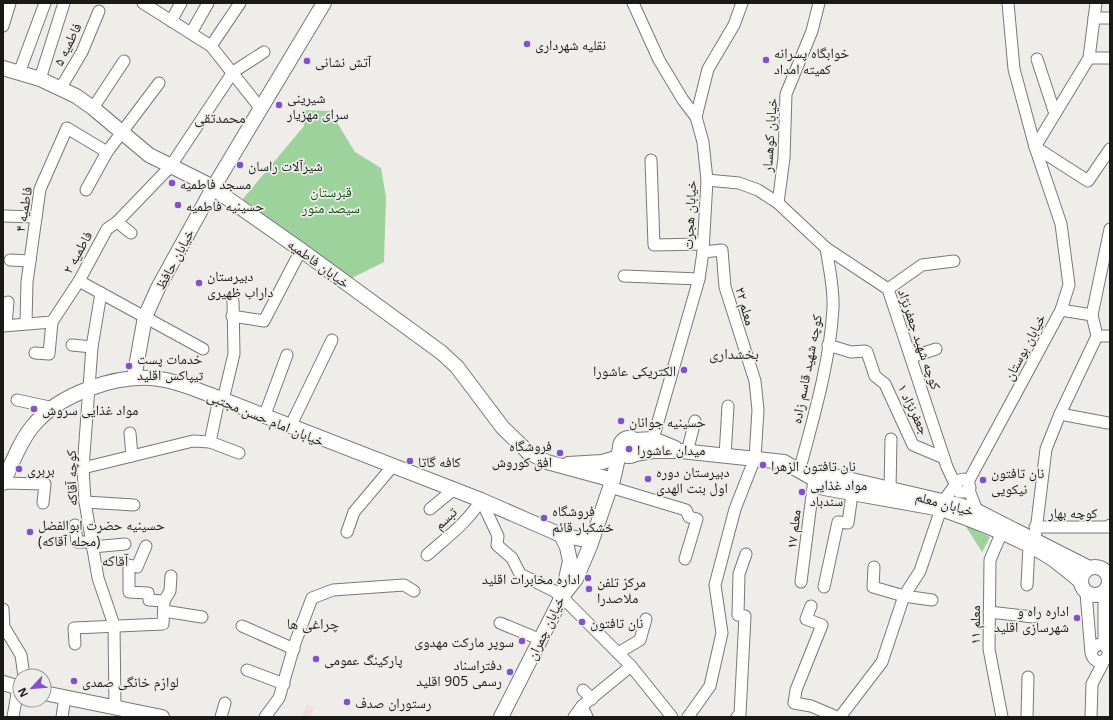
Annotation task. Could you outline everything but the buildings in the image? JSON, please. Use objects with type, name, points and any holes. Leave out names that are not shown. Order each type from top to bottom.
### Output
[{"type":"main road","name":"خیابان حافظ","points":[[134,378],[145,317],[158,288],[213,188],[324,3]]},
{"type":"main road","name":"خیابان فاطمیه","points":[[3,68],[40,79],[93,108],[149,155],[213,188],[301,250],[448,358],[503,428],[528,452],[547,462],[577,470],[611,484]]},
{"type":"main road","name":"خیابان امام حسن مجتبی","points":[[3,483],[26,435],[33,425],[54,408],[88,389],[134,378],[158,379],[171,381],[481,500],[561,535],[591,541]]},
{"type":"main road","points":[[562,597],[576,579],[591,541],[611,484],[618,453],[623,440],[629,438],[634,450]]},
{"type":"main road","name":"خیابان معلم","points":[[653,445],[684,451],[784,462],[799,472],[814,479],[824,488],[852,494],[943,505],[977,511],[1099,566]]},
{"type":"main road","points":[[611,484],[634,450],[653,445]]},
{"type":"main road","points":[[562,465],[602,462],[618,453]]},
{"type":"main road","name":"خیابان معلم","points":[[814,479],[826,474],[890,490],[943,505],[1002,534],[1033,537],[1053,560],[1083,587]]},
{"type":"main road","name":"خیابان چمران","points":[[501,717],[539,639],[562,597],[570,561],[561,535]]},
{"type":"main road","points":[[1099,566],[1106,572],[1109,580],[1107,587],[1093,595],[1083,587],[1082,573],[1099,566]]},
{"type":"main road","points":[[52,695],[162,717]]},
{"type":"street","points":[[3,26],[10,3]]},
{"type":"street","points":[[19,73],[45,3]]},
{"type":"street","points":[[40,79],[64,3]]},
{"type":"street","points":[[171,21],[181,3]]},
{"type":"street","points":[[191,32],[208,3]]},
{"type":"street","name":"خیابان هجرت","points":[[633,3],[659,60],[683,100],[696,117],[703,142],[707,180],[703,248],[699,279],[653,445]]},
{"type":"street","points":[[696,117],[708,69],[734,25],[742,3]]},
{"type":"street","name":"خیابان کوهسار","points":[[778,203],[784,158],[786,94],[812,31],[819,3]]},
{"type":"street","points":[[1008,3],[1014,69],[1034,148],[1061,224],[1069,285],[1061,310]]},
{"type":"street","points":[[1034,148],[1089,58],[1096,3]]},
{"type":"street","points":[[145,4],[211,46],[261,109]]},
{"type":"street","points":[[211,46],[237,4]]},
{"type":"street","name":"فاطمیه ۵","points":[[60,89],[82,52],[99,11]]},
{"type":"street","points":[[1094,18],[1110,18]]},
{"type":"street","points":[[233,72],[264,52]]},
{"type":"street","points":[[1089,58],[1110,58]]},
{"type":"street","points":[[1036,59],[1055,114]]},
{"type":"street","points":[[93,108],[124,61]]},
{"type":"street","name":"فاطمیه ۲","points":[[52,322],[79,281],[107,229],[117,222],[170,167],[233,72]]},
{"type":"street","points":[[86,190],[107,152],[159,83]]},
{"type":"street","name":"فاطمیه ۴","points":[[26,323],[27,282],[40,190],[67,128],[107,152]]},
{"type":"street","points":[[1034,148],[1088,181],[1110,149]]},
{"type":"street","points":[[650,160],[654,245],[703,248]]},
{"type":"street","name":"کوچه شهید جعفرنژاد","points":[[707,180],[739,183],[758,190],[778,203],[826,248],[888,289],[946,463],[964,484]]},
{"type":"street","points":[[4,216],[36,217]]},
{"type":"street","points":[[117,222],[131,232]]},
{"type":"street","points":[[1027,585],[1046,449],[1060,414],[1097,336],[1092,315],[1106,271],[1110,229]]},
{"type":"street","name":"معلم ۲۲","points":[[703,248],[722,250],[725,287],[755,381],[758,410],[755,458]]},
{"type":"street","name":"کوچه شهید قاسم زاده","points":[[799,472],[816,407],[828,345],[833,307],[826,248]]},
{"type":"street","points":[[232,316],[264,321],[301,250]]},
{"type":"street","points":[[10,260],[30,261]]},
{"type":"street","points":[[888,289],[922,265],[954,261]]},
{"type":"street","points":[[624,276],[699,279]]},
{"type":"street","points":[[79,281],[204,349]]},
{"type":"street","name":"کوچه آقاکه","points":[[101,293],[92,347],[83,468],[85,502],[98,578],[114,625],[115,707]]},
{"type":"street","points":[[210,442],[234,354],[232,316],[233,301]]},
{"type":"street","points":[[8,302],[5,325],[52,322],[49,354],[35,353]]},
{"type":"street","name":"خیابان بوستان","points":[[943,505],[964,484],[1061,310],[1092,315]]},
{"type":"street","points":[[1097,336],[1110,336]]},
{"type":"street","points":[[290,427],[332,340]]},
{"type":"street","points":[[72,345],[92,347]]},
{"type":"street","name":"جعفرنژاد ۱","points":[[828,345],[851,352],[867,352],[875,376],[885,384],[913,445],[946,463]]},
{"type":"street","points":[[910,357],[936,349]]},
{"type":"street","points":[[264,417],[287,355]]},
{"type":"street","points":[[17,400],[54,408]]},
{"type":"street","points":[[725,456],[728,406]]},
{"type":"street","points":[[1060,414],[1108,423]]},
{"type":"street","points":[[684,451],[695,421]]},
{"type":"street","points":[[130,433],[132,456]]},
{"type":"street","points":[[890,490],[891,439]]},
{"type":"street","points":[[83,468],[193,441],[210,442],[239,453]]},
{"type":"street","points":[[688,717],[710,686],[722,633],[715,585],[735,509],[755,458]]},
{"type":"street","points":[[347,532],[354,512],[392,467]]},
{"type":"street","name":"معلم ۱۷","points":[[801,582],[814,479]]},
{"type":"street","points":[[3,483],[45,484],[43,503]]},
{"type":"street","points":[[611,484],[686,510],[689,517],[697,519],[685,559]]},
{"type":"street","points":[[964,484],[977,511]]},
{"type":"street","points":[[430,509],[453,490]]},
{"type":"street","points":[[824,587],[838,522],[848,523],[852,494]]},
{"type":"street","points":[[481,500],[498,536],[497,545],[512,558],[520,574],[554,591],[562,597],[631,666],[672,717]]},
{"type":"street","name":"تبسم","points":[[427,555],[476,509],[481,500]]},
{"type":"street","points":[[85,502],[134,505]]},
{"type":"street","points":[[811,606],[806,619],[822,625],[796,690],[794,703],[812,706],[839,717],[882,662],[904,596],[920,571],[943,505]]},
{"type":"street","points":[[75,525],[77,542],[92,544],[125,544]]},
{"type":"street","name":"کوچه بهار","points":[[1033,537],[1109,527],[1110,525]]},
{"type":"street","name":"معلم ۱۱","points":[[1002,534],[990,560],[989,612],[989,649],[1002,717]]},
{"type":"street","points":[[146,546],[137,567],[129,564],[128,592],[148,592],[149,600],[202,617]]},
{"type":"street","points":[[737,717],[740,714],[743,690],[745,616],[738,615],[739,574],[746,554]]},
{"type":"street","points":[[874,567],[873,587],[904,596],[932,600]]},
{"type":"street","points":[[75,644],[74,628],[114,625],[163,624],[164,606],[170,591],[171,576]]},
{"type":"street","points":[[265,717],[279,698],[312,598],[333,590],[404,585],[414,591]]},
{"type":"street","points":[[1083,587],[1091,653],[1095,660],[1107,654]]},
{"type":"street","points":[[1091,717],[1092,684],[1107,654],[1107,587]]},
{"type":"street","points":[[3,609],[4,627],[21,655],[21,668]]},
{"type":"street","points":[[989,612],[1033,617]]},
{"type":"street","points":[[618,653],[640,640],[646,619]]},
{"type":"street","points":[[500,624],[539,639]]},
{"type":"street","points":[[242,626],[294,649]]},
{"type":"street","points":[[574,717],[582,706],[631,666]]},
{"type":"street","points":[[247,670],[284,684]]},
{"type":"street","points":[[1027,717],[1028,677]]},
{"type":"street","points":[[584,690],[592,699]]},
{"type":"street","points":[[62,717],[65,697]]},
{"type":"street","points":[[221,717],[224,703]]},
{"type":"street","points":[[582,706],[587,717]]},
{"type":"shaded area","points":[[307,705],[314,708],[310,717],[301,717]]},
{"type":"green space","name":"قبرستان سیصد منور","points":[[302,110],[330,111],[355,152],[381,168],[386,197],[384,262],[350,279],[242,200],[304,126]]},
{"type":"green space","points":[[965,525],[990,537],[982,552]]},
{"type":"place","name":"نقلیه شهرداری","points":[[527,44]]},
{"type":"place","name":"خوابگاه پسرانه کمیته امداد","points":[[766,60]]},
{"type":"place","name":"آتش نشانی","points":[[307,61]]},
{"type":"place","name":"شیرینی سرای مهزیار","points":[[279,105]]},
{"type":"place","name":"شیرآلات راسان","points":[[240,165]]},
{"type":"place","name":"مسجد فاطمیه","points":[[172,183]]},
{"type":"place","name":"حسینیه فاطمیه","points":[[178,205]]},
{"type":"place","name":"دبیرستان داراب ظهیری","points":[[199,283]]},
{"type":"place","name":"خدمات پست تیپاکس اقلید","points":[[129,366]]},
{"type":"place","name":"الکتریکی عاشورا","points":[[684,370]]},
{"type":"place","name":"مواد غذایی سروش","points":[[34,409]]},
{"type":"place","name":"حسینیه جوانان","points":[[621,421]]},
{"type":"place","name":"میدان عاشورا","points":[[629,449]]},
{"type":"place","name":"فروشگاه افق کوروش","points":[[560,453]]},
{"type":"place","name":"کافه گاتا","points":[[410,461]]},
{"type":"place","name":"نان تافتون الزهرا","points":[[763,465]]},
{"type":"place","name":"بربری","points":[[19,469]]},
{"type":"place","name":"دبیرستان دوره اول بنت الهدی","points":[[648,479]]},
{"type":"place","name":"نان تافتون نیکویی","points":[[983,480]]},
{"type":"place","name":"مواد غذایی سندباد","points":[[802,492]]},
{"type":"place","name":"فروشگاه خشکبار قائم","points":[[544,518]]},
{"type":"place","name":"حسینیه حضرت ابوالفضل (محله آقاکه)","points":[[30,532]]},
{"type":"place","name":"اداره مخابرات اقلید","points":[[588,578]]},
{"type":"place","name":"مرکز تلفن ملاصدرا","points":[[589,589]]},
{"type":"place","name":"اداره راه و شهرسازی اقلید","points":[[1077,618]]},
{"type":"place","name":"نان تافتون","points":[[582,622]]},
{"type":"place","name":"سوپر مارکت مهدوی","points":[[522,641]]},
{"type":"place","name":"پارکینگ عمومی","points":[[316,659]]},
{"type":"place","name":"دفتراسناد رسمی 905 اقلید","points":[[510,672]]},
{"type":"place","name":"لوازم خانگی صمدی","points":[[74,681]]},
{"type":"place","name":"رستوران صدف","points":[[347,702]]},
{"type":"district","name":"محمدتقی","points":[[220,117]]},
{"type":"district","name":"بخشداری","points":[[734,353]]},
{"type":"district","name":"آقاکه","points":[[115,560]]},
{"type":"district","name":"چراغی ها","points":[[313,623]]}]
